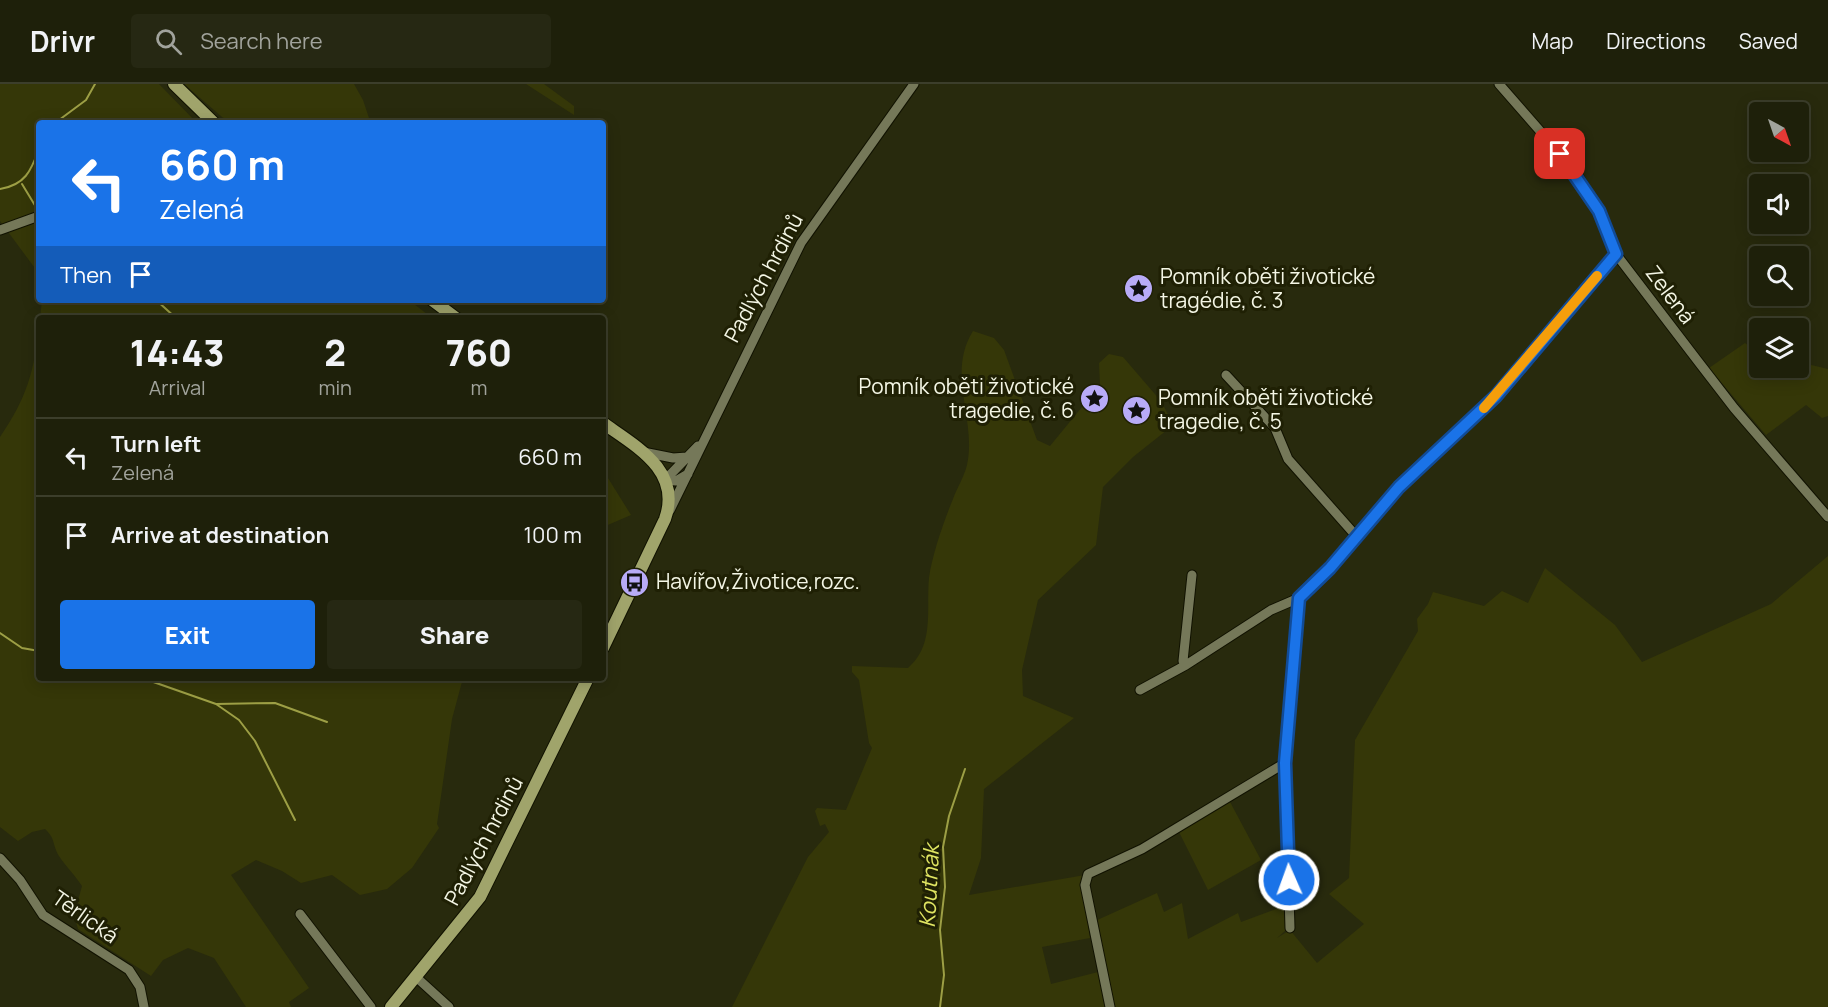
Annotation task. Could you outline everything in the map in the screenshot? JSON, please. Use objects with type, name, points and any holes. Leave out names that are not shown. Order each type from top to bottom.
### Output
[{"type":"main road","points":[[174,84],[211,120]]},
{"type":"main road","points":[[436,303],[452,315]]},
{"type":"main road","points":[[606,425],[643,452],[665,480],[670,501],[665,519]]},
{"type":"main road","name":"Padlých hrdinů","points":[[606,642],[665,519]]},
{"type":"main road","name":"Padlých hrdinů","points":[[390,1007],[480,897],[587,681]]},
{"type":"street","name":"Padlých hrdinů","points":[[665,519],[801,243],[914,84]]},
{"type":"street","name":"Zelená","points":[[1499,84],[1575,171],[1599,211],[1616,254],[1734,408],[1828,517]]},
{"type":"street","points":[[0,230],[36,217]]},
{"type":"street","points":[[1140,690],[1185,665],[1271,610],[1299,598],[1330,568],[1399,487],[1496,396],[1616,254]]},
{"type":"street","points":[[1226,375],[1275,428],[1288,459],[1357,537]]},
{"type":"street","name":"Padlých hrdinů","points":[[665,480],[704,440]]},
{"type":"street","points":[[643,452],[673,458],[687,457]]},
{"type":"street","points":[[665,480],[676,481],[688,474]]},
{"type":"street","points":[[1185,665],[1192,575]]},
{"type":"street","points":[[1290,928],[1285,763],[1299,598]]},
{"type":"street","points":[[1110,1007],[1085,885],[1088,874],[1142,849],[1285,763]]},
{"type":"street","name":"Těrlická","points":[[0,858],[20,880],[43,915],[129,970],[140,987],[144,1007]]},
{"type":"street","points":[[300,914],[371,1007]]},
{"type":"street","points":[[416,977],[449,1007]]},
{"type":"shaded area","points":[[0,84],[159,84],[194,120],[36,120],[36,270],[0,221]]},
{"type":"shaded area","points":[[184,84],[354,84],[363,100],[370,120],[226,120]]},
{"type":"shaded area","points":[[526,84],[544,84],[574,106],[574,115]]},
{"type":"shaded area","points":[[42,303],[413,303],[428,315],[40,315]]},
{"type":"shaded area","points":[[973,331],[994,338],[1004,350],[1037,440],[1050,446],[1100,385],[1099,363],[1109,354],[1123,357],[1160,400],[1168,414],[1167,430],[1133,457],[1103,487],[1096,545],[1038,600],[1022,670],[1023,696],[1074,718],[984,789],[981,858],[969,895],[1085,875],[1083,885],[1090,938],[1042,947],[1051,984],[1098,972],[1106,1007],[732,1007],[808,857],[829,832],[825,824],[820,826],[815,811],[817,808],[846,810],[872,748],[869,743],[859,680],[852,672],[852,666],[908,668],[917,659],[926,638],[929,578],[933,559],[946,517],[967,465],[969,448],[962,364],[965,347]]},
{"type":"shaded area","points":[[1745,343],[1749,346],[1749,378],[1809,378],[1809,364],[1828,369],[1828,416],[1822,418],[1806,405],[1766,435],[1709,368]]},
{"type":"shaded area","points":[[36,349],[36,681],[462,681],[452,719],[437,824],[439,828],[412,868],[387,889],[360,895],[332,875],[301,883],[282,871],[256,860],[231,875],[309,988],[289,1002],[291,1007],[246,1007],[214,958],[188,948],[163,960],[151,976],[78,929],[74,915],[82,886],[60,858],[45,829],[32,832],[18,841],[0,827],[0,437],[23,397]]},
{"type":"shaded area","points":[[606,475],[631,515],[606,526]]},
{"type":"shaded area","points":[[1828,556],[1828,1007],[1113,1007],[1095,921],[1157,893],[1164,912],[1182,903],[1188,939],[1238,913],[1241,922],[1284,906],[1286,930],[1277,938],[1290,930],[1317,963],[1364,924],[1329,894],[1349,878],[1355,740],[1418,631],[1417,619],[1428,604],[1433,592],[1484,606],[1502,591],[1528,603],[1545,568],[1615,625],[1642,662],[1771,604]]},
{"type":"shaded area","points":[[1229,800],[1261,860],[1208,890],[1178,830]]},
{"type":"waterway","points":[[59,120],[86,100],[95,84]]},
{"type":"waterway","points":[[0,189],[16,184],[26,176],[36,156]]},
{"type":"waterway","points":[[22,184],[36,207]]},
{"type":"waterway","points":[[159,303],[173,315]]},
{"type":"waterway","points":[[0,633],[22,648],[36,650]]},
{"type":"waterway","points":[[151,681],[216,704],[239,720],[255,741],[295,820]]},
{"type":"waterway","points":[[216,704],[275,703],[327,722]]},
{"type":"waterway","name":"Koutnák","points":[[940,1007],[944,975],[940,930],[945,887],[943,847],[949,816],[965,769]]},
{"type":"slow traffic","points":[[1484,408],[1597,276]]},
{"type":"place","name":"Pomník oběti životické tragédie, č. 3","points":[[1139,289]]},
{"type":"place","name":"Pomník oběti životické tragedie, č. 6","points":[[1095,399]]},
{"type":"place","name":"Pomník oběti životické tragedie, č. 5","points":[[1137,410]]},
{"type":"place","name":"Havířov,Životice,rozc.","points":[[635,582]]},
{"type":"route","points":[[1289,880],[1285,763],[1299,598],[1330,568],[1399,487],[1496,396],[1616,254],[1599,211],[1575,171],[1560,154]]}]
